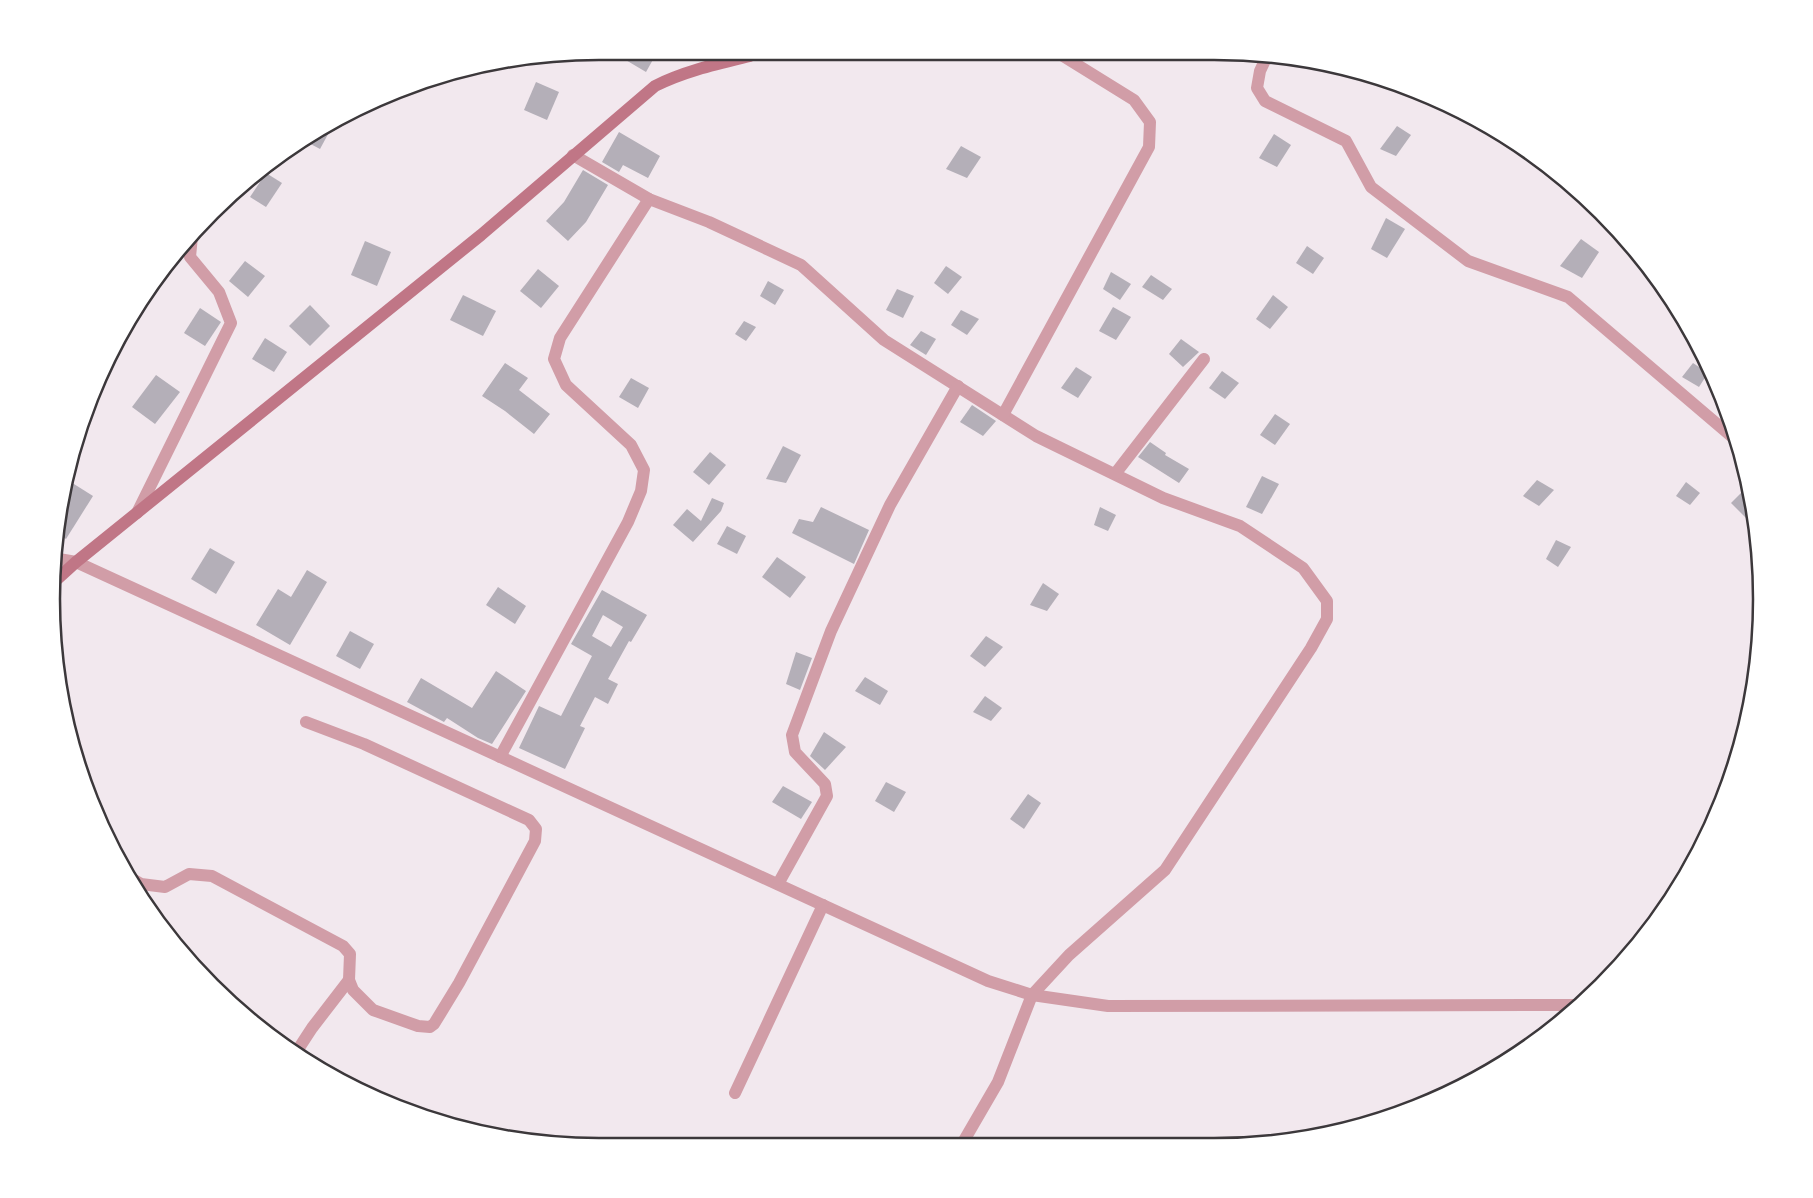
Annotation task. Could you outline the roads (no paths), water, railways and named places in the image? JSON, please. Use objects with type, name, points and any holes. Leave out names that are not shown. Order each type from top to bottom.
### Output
[{"type":"street","points":[[61,576],[481,234],[654,86],[695,70],[734,60]]},
{"type":"street","points":[[1003,415],[1149,146],[1150,122],[1134,100],[1069,60]]},
{"type":"street","points":[[1264,63],[1260,71],[1257,88],[1264,101],[1346,141],[1372,187],[1468,261],[1568,297],[1726,431]]},
{"type":"street","points":[[573,156],[649,199],[709,222],[800,265],[884,340],[1036,436],[1163,498],[1240,526],[1303,568],[1327,600],[1327,619],[1311,648],[1165,870],[1069,955],[1032,995],[998,1082],[965,1138]]},
{"type":"street","points":[[500,757],[628,522],[641,491],[644,470],[631,445],[566,385],[554,359],[560,338],[649,199]]},
{"type":"street","points":[[136,515],[231,323],[219,292],[190,257],[191,248]]},
{"type":"street","points":[[1115,474],[1204,359]]},
{"type":"street","points":[[778,884],[827,796],[825,784],[795,752],[792,735],[831,631],[890,505],[958,386]]},
{"type":"street","points":[[62,559],[76,562],[988,981],[1032,995],[1108,1006],[1568,1005]]},
{"type":"street","points":[[142,884],[165,887],[189,874],[212,876],[343,946],[350,954],[349,980],[353,990],[373,1010],[418,1026],[430,1027],[434,1024],[459,983],[535,841],[536,829],[529,820],[480,796],[364,744],[306,722]]},
{"type":"street","points":[[735,1093],[823,905]]},
{"type":"street","points":[[300,1047],[312,1028],[349,980]]}]
